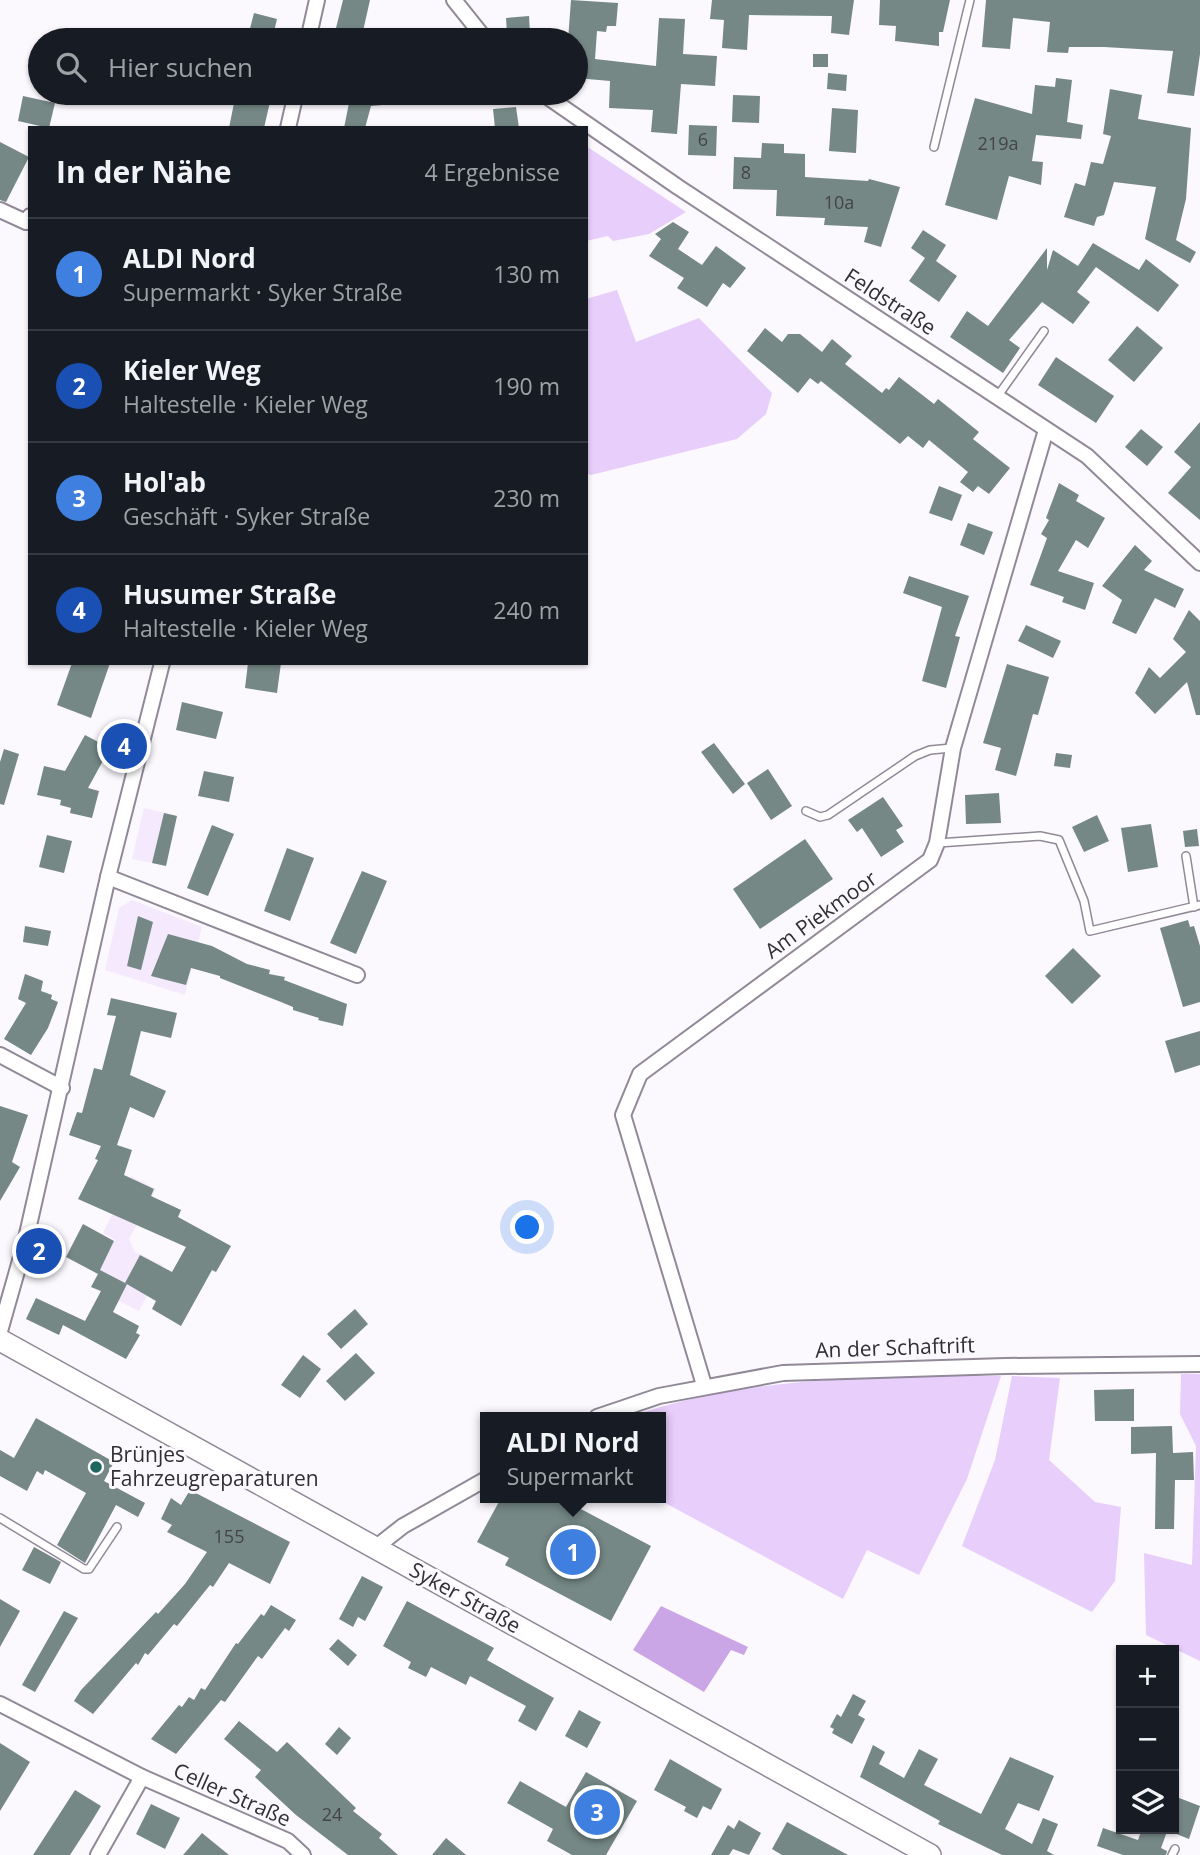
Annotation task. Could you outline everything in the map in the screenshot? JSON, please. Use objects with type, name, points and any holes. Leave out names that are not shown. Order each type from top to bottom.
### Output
[{"type":"main road","name":"Syker Straße","points":[[0,1340],[930,1855]]},
{"type":"street","points":[[311,28],[317,0]]},
{"type":"street","points":[[454,0],[476,28]]},
{"type":"street","points":[[288,126],[293,105]]},
{"type":"street","name":"Feldstraße","points":[[559,105],[678,187],[1087,456],[1200,563]]},
{"type":"street","points":[[0,209],[26,222],[28,219]]},
{"type":"street","name":"Am Piekmoor","points":[[704,1385],[623,1115],[640,1074],[930,860],[937,843],[953,748],[1046,430]]},
{"type":"street","points":[[0,1331],[25,1243],[108,877],[161,665]]},
{"type":"street","points":[[108,877],[357,975]]},
{"type":"street","points":[[0,1055],[62,1088]]},
{"type":"street","name":"An der Schaftrift","points":[[612,1412],[704,1385],[783,1373],[1005,1366],[1200,1364]]},
{"type":"street","points":[[375,1548],[403,1526],[480,1482]]},
{"type":"street","name":"Celler Straße","points":[[0,1704],[142,1777],[288,1841],[303,1855]]},
{"type":"street","name":"Celler Straße","points":[[99,1855],[142,1777]]},
{"type":"lane","points":[[934,147],[970,0]]},
{"type":"lane","points":[[996,397],[1044,331]]},
{"type":"lane","points":[[806,811],[820,817],[828,815],[915,756],[930,750],[953,748]]},
{"type":"lane","points":[[937,843],[1040,836],[1059,840],[1084,901],[1090,931],[1197,906],[1186,856]]},
{"type":"lane","points":[[0,1518],[84,1569],[89,1569],[117,1527]]},
{"type":"shaded area","points":[[588,147],[686,212],[649,234],[613,241],[608,236],[588,241]]},
{"type":"shaded area","points":[[617,290],[636,342],[699,318],[772,393],[766,414],[737,439],[588,474],[588,298]]},
{"type":"shaded area","points":[[144,808],[177,816],[166,866],[132,859]]},
{"type":"shaded area","points":[[132,900],[202,927],[185,995],[105,970],[119,908]]},
{"type":"shaded area","points":[[131,1176],[156,1189],[129,1239],[135,1252],[163,1265],[139,1311],[91,1287],[115,1240],[103,1233]]},
{"type":"shaded area","points":[[1181,1374],[1200,1374],[1200,1661],[1179,1651],[1179,1645],[1167,1645],[1146,1635],[1144,1553],[1192,1565],[1196,1446],[1180,1414]]},
{"type":"shaded area","points":[[1001,1376],[967,1479],[919,1575],[867,1550],[843,1599],[665,1503],[666,1412],[645,1412],[746,1389],[866,1378]]},
{"type":"shaded area","points":[[1012,1376],[1060,1378],[1049,1460],[1095,1502],[1121,1507],[1115,1581],[1092,1612],[962,1546],[995,1460]]},
{"type":"shaded area","points":[[661,1606],[748,1647],[744,1655],[731,1650],[704,1692],[633,1650]]},
{"type":"building","points":[[343,0],[370,0],[364,28],[336,28]]},
{"type":"building","points":[[571,0],[618,3],[616,26],[607,26],[606,32],[597,31],[595,59],[656,66],[659,18],[685,19],[683,54],[717,56],[715,86],[681,84],[677,134],[651,132],[653,110],[609,108],[610,81],[588,79],[588,28],[569,28]]},
{"type":"building","points":[[712,0],[854,0],[849,35],[831,33],[832,16],[749,15],[747,50],[722,48],[724,20],[710,19]]},
{"type":"building","points":[[880,0],[950,0],[943,32],[939,32],[939,46],[895,41],[896,26],[879,25]]},
{"type":"building","points":[[986,0],[1200,0],[1200,54],[1194,96],[1167,93],[1173,51],[1069,47],[1068,53],[1047,52],[1050,22],[1013,18],[1010,49],[982,47]]},
{"type":"building","points":[[254,13],[277,19],[275,28],[250,28]]},
{"type":"building","points":[[529,16],[530,28],[507,28],[506,18]]},
{"type":"building","points":[[813,54],[828,54],[828,67],[813,67]]},
{"type":"building","points":[[828,73],[847,75],[846,91],[827,89]]},
{"type":"building","points":[[1056,78],[1072,80],[1067,122],[1083,125],[1081,139],[1036,135],[1032,161],[1043,162],[1041,185],[1009,176],[997,220],[945,205],[975,98],[1032,114],[1035,85],[1055,87]]},
{"type":"building","points":[[1110,89],[1142,95],[1138,119],[1191,128],[1186,199],[1176,240],[1196,252],[1190,263],[1145,239],[1156,187],[1114,182],[1104,215],[1097,217],[1094,226],[1064,217],[1075,183],[1085,186],[1091,162],[1103,164],[1111,136],[1103,134]]},
{"type":"building","points":[[733,95],[760,96],[759,123],[732,122]]},
{"type":"building","points":[[23,96],[28,97],[28,105],[55,105],[49,126],[18,121]]},
{"type":"building","points":[[234,105],[269,105],[264,126],[229,126]]},
{"type":"building","points":[[349,105],[382,105],[371,106],[366,126],[344,126]]},
{"type":"building","points":[[516,107],[519,126],[495,126],[493,109]]},
{"type":"building","points":[[832,108],[858,110],[856,153],[829,151]]},
{"type":"building","points":[[689,125],[717,126],[716,156],[688,155]]},
{"type":"building","points":[[0,142],[28,156],[28,159],[6,202],[0,200]]},
{"type":"building","points":[[762,143],[784,144],[784,153],[805,154],[805,177],[869,179],[900,187],[881,247],[864,242],[868,227],[824,225],[825,218],[776,216],[777,190],[733,189],[734,157],[761,158]]},
{"type":"building","points":[[673,222],[689,232],[678,249],[702,265],[716,246],[746,268],[730,288],[723,283],[707,307],[677,288],[684,278],[649,256],[661,239],[655,234]]},
{"type":"building","points":[[923,230],[946,245],[936,261],[957,276],[939,302],[909,281],[925,258],[911,248]]},
{"type":"building","points":[[1093,243],[1139,270],[1146,259],[1179,285],[1158,312],[1096,267],[1077,292],[1090,302],[1073,324],[1042,302],[1009,340],[1020,348],[1003,373],[950,337],[967,311],[988,326],[1047,248],[1047,270],[1053,250],[1078,266]]},
{"type":"building","points":[[1137,326],[1163,348],[1134,382],[1108,360]]},
{"type":"building","points":[[765,328],[782,342],[788,334],[800,334],[822,352],[832,339],[852,356],[845,364],[882,393],[886,388],[889,390],[899,377],[934,404],[938,399],[979,432],[973,439],[1010,468],[989,494],[978,486],[973,492],[960,482],[968,472],[929,440],[923,448],[908,436],[900,444],[821,381],[818,384],[810,378],[798,393],[747,351]]},
{"type":"building","points":[[1056,357],[1114,396],[1096,423],[1038,385]]},
{"type":"building","points":[[1200,422],[1200,520],[1168,493],[1191,467],[1174,452]]},
{"type":"building","points":[[1141,429],[1163,447],[1147,466],[1125,447]]},
{"type":"building","points":[[1059,483],[1079,495],[1076,501],[1105,518],[1088,548],[1076,540],[1058,571],[1094,583],[1085,610],[1062,602],[1064,597],[1030,585],[1047,538],[1041,534],[1049,520],[1046,518]]},
{"type":"building","points":[[939,486],[962,495],[952,521],[929,513]]},
{"type":"building","points":[[968,523],[993,532],[984,555],[960,545]]},
{"type":"building","points":[[1135,545],[1152,561],[1144,570],[1184,589],[1175,608],[1155,598],[1136,634],[1112,623],[1122,600],[1102,586]]},
{"type":"building","points":[[909,576],[969,596],[955,636],[960,637],[946,688],[922,681],[942,607],[903,593]]},
{"type":"building","points":[[1189,610],[1200,621],[1200,715],[1196,715],[1187,682],[1155,714],[1135,693],[1149,667],[1160,678],[1186,652],[1173,639]]},
{"type":"building","points":[[1026,625],[1061,641],[1053,658],[1018,641]]},
{"type":"building","points":[[1007,664],[1049,677],[1038,715],[1033,714],[1016,776],[995,770],[1001,748],[983,743]]},
{"type":"building","points":[[71,665],[109,665],[91,718],[57,705]]},
{"type":"building","points":[[248,665],[281,665],[277,693],[245,688]]},
{"type":"building","points":[[182,702],[223,712],[216,739],[176,730]]},
{"type":"building","points":[[85,735],[110,748],[88,788],[99,791],[92,818],[70,813],[71,808],[60,805],[61,800],[37,795],[44,766],[65,771]]},
{"type":"building","points":[[714,743],[745,784],[733,794],[701,752]]},
{"type":"building","points":[[4,749],[19,754],[4,805],[0,804],[0,762]]},
{"type":"building","points":[[1056,753],[1072,755],[1070,768],[1054,766]]},
{"type":"building","points":[[768,769],[792,806],[771,820],[747,783]]},
{"type":"building","points":[[204,771],[234,777],[229,802],[198,796]]},
{"type":"building","points":[[999,793],[1001,823],[966,824],[965,795]]},
{"type":"building","points":[[883,797],[903,826],[896,830],[904,842],[881,857],[862,828],[857,832],[848,820]]},
{"type":"building","points":[[164,813],[177,816],[166,866],[152,863]]},
{"type":"building","points":[[1097,815],[1109,841],[1084,852],[1072,827]]},
{"type":"building","points":[[1151,824],[1158,867],[1128,872],[1121,828]]},
{"type":"building","points":[[212,825],[234,834],[208,896],[187,888]]},
{"type":"building","points":[[1197,829],[1199,846],[1185,847],[1183,831]]},
{"type":"building","points":[[47,835],[72,841],[64,873],[39,867]]},
{"type":"building","points":[[805,839],[833,879],[760,929],[733,889]]},
{"type":"building","points":[[287,848],[314,858],[290,921],[264,911]]},
{"type":"building","points":[[362,871],[387,881],[356,954],[330,943]]},
{"type":"building","points":[[138,916],[153,922],[141,970],[127,966]]},
{"type":"building","points":[[1188,920],[1190,927],[1194,926],[1200,946],[1200,1002],[1183,1007],[1160,928]]},
{"type":"building","points":[[25,926],[51,931],[48,946],[23,942]]},
{"type":"building","points":[[168,934],[212,946],[247,964],[270,970],[269,974],[285,977],[284,980],[347,1004],[343,1026],[318,1020],[319,1018],[293,1010],[293,1007],[220,976],[191,968],[186,985],[151,976]]},
{"type":"building","points":[[1073,948],[1101,976],[1072,1004],[1045,976]]},
{"type":"building","points":[[25,974],[43,981],[41,991],[52,995],[51,999],[58,1002],[48,1028],[31,1055],[4,1039],[26,1003],[18,999]]},
{"type":"building","points":[[111,998],[177,1013],[171,1038],[141,1031],[130,1075],[166,1091],[154,1118],[130,1107],[117,1145],[132,1150],[124,1175],[154,1189],[151,1196],[181,1210],[178,1217],[231,1246],[216,1272],[212,1270],[181,1326],[152,1309],[156,1301],[125,1283],[140,1255],[172,1272],[186,1247],[78,1199],[98,1160],[95,1159],[101,1146],[69,1135],[77,1112],[82,1113],[94,1068],[102,1070],[116,1016],[107,1015]]},
{"type":"building","points":[[1200,1031],[1200,1065],[1175,1073],[1165,1041]]},
{"type":"building","points":[[0,1106],[28,1115],[12,1162],[20,1167],[0,1201]]},
{"type":"building","points":[[83,1224],[114,1241],[100,1270],[127,1284],[113,1312],[139,1326],[136,1333],[140,1335],[126,1359],[63,1325],[59,1335],[26,1319],[36,1298],[85,1321],[101,1291],[91,1287],[98,1274],[66,1257]]},
{"type":"building","points":[[355,1309],[368,1324],[341,1349],[327,1334]]},
{"type":"building","points":[[356,1353],[375,1373],[345,1401],[326,1381]]},
{"type":"building","points":[[303,1355],[321,1369],[300,1398],[281,1385]]},
{"type":"building","points":[[1134,1389],[1134,1421],[1095,1421],[1094,1390]]},
{"type":"building","points":[[36,1418],[114,1462],[104,1481],[145,1503],[138,1517],[116,1505],[85,1563],[57,1545],[86,1493],[45,1470],[43,1475],[37,1471],[27,1491],[0,1476],[0,1450],[14,1458]]},
{"type":"building","points":[[1172,1426],[1173,1453],[1193,1452],[1194,1480],[1175,1480],[1174,1529],[1155,1529],[1156,1453],[1131,1454],[1131,1427]]},
{"type":"building","points":[[190,1490],[290,1542],[270,1584],[229,1563],[213,1587],[210,1585],[177,1626],[174,1624],[148,1655],[145,1653],[138,1665],[136,1663],[93,1714],[74,1701],[81,1690],[156,1612],[158,1614],[185,1584],[207,1552],[167,1532],[172,1525],[161,1519],[171,1498],[181,1505]]},
{"type":"building","points":[[498,1503],[579,1503],[577,1507],[651,1546],[611,1621],[505,1565],[509,1558],[477,1542]]},
{"type":"building","points":[[34,1547],[61,1562],[50,1584],[22,1570]]},
{"type":"building","points":[[362,1576],[383,1587],[365,1621],[358,1617],[353,1627],[339,1619]]},
{"type":"building","points":[[0,1599],[20,1611],[0,1647]]},
{"type":"building","points":[[407,1601],[494,1648],[487,1660],[554,1698],[536,1731],[518,1721],[526,1706],[470,1676],[466,1685],[431,1667],[426,1677],[408,1668],[411,1662],[383,1646]]},
{"type":"building","points":[[271,1605],[296,1620],[289,1631],[285,1628],[262,1659],[258,1656],[225,1702],[221,1700],[176,1754],[151,1739],[179,1705],[182,1707],[189,1697],[194,1700],[201,1688],[205,1690],[236,1643],[238,1644],[261,1614],[264,1616]]},
{"type":"building","points":[[64,1611],[78,1618],[35,1692],[22,1685]]},
{"type":"building","points":[[338,1639],[357,1655],[348,1666],[329,1649]]},
{"type":"building","points":[[853,1694],[866,1701],[858,1715],[865,1719],[852,1744],[832,1733],[834,1729],[830,1727],[837,1714],[841,1717]]},
{"type":"building","points":[[579,1710],[601,1722],[587,1748],[565,1736]]},
{"type":"building","points":[[239,1721],[277,1752],[287,1742],[356,1808],[353,1811],[382,1834],[379,1838],[398,1855],[348,1855],[296,1815],[255,1777],[261,1770],[224,1739]]},
{"type":"building","points":[[339,1727],[351,1738],[337,1755],[325,1744]]},
{"type":"building","points":[[0,1743],[30,1762],[0,1811]]},
{"type":"building","points":[[873,1745],[885,1752],[879,1764],[904,1778],[919,1749],[938,1759],[924,1785],[981,1814],[1010,1757],[1054,1776],[1039,1811],[1018,1803],[1005,1829],[1032,1844],[1043,1818],[1058,1824],[1047,1851],[1054,1855],[1002,1855],[938,1824],[940,1821],[860,1777]]},
{"type":"building","points":[[670,1759],[722,1789],[711,1810],[703,1806],[697,1818],[684,1811],[686,1807],[654,1790]]},
{"type":"building","points":[[586,1772],[637,1801],[606,1855],[572,1855],[547,1841],[553,1829],[507,1803],[520,1781],[566,1807]]},
{"type":"building","points":[[75,1790],[101,1806],[70,1855],[33,1855]]},
{"type":"building","points":[[1179,1798],[1200,1806],[1189,1839],[1176,1834],[1179,1834]]},
{"type":"building","points":[[151,1804],[180,1818],[165,1849],[136,1834]]},
{"type":"building","points":[[739,1820],[761,1833],[749,1855],[733,1849],[729,1855],[711,1855],[728,1825],[734,1829]]},
{"type":"building","points":[[787,1822],[848,1855],[782,1855],[772,1849]]},
{"type":"building","points":[[1103,1828],[1138,1840],[1140,1834],[1166,1834],[1161,1848],[1167,1851],[1166,1855],[1123,1855],[1097,1846]]},
{"type":"building","points":[[202,1833],[229,1855],[183,1855]]},
{"type":"building","points":[[446,1838],[466,1855],[432,1855]]},
{"type":"place","name":"Husumer Straße","points":[[124,746]]},
{"type":"place","name":"Kieler Weg","points":[[39,1251]]},
{"type":"place","name":"Brünjes Fahrzeugreparaturen","points":[[96,1467]]},
{"type":"place","name":"ALDI Nord","points":[[573,1552]]},
{"type":"place","name":"Hol'ab","points":[[597,1812]]}]
